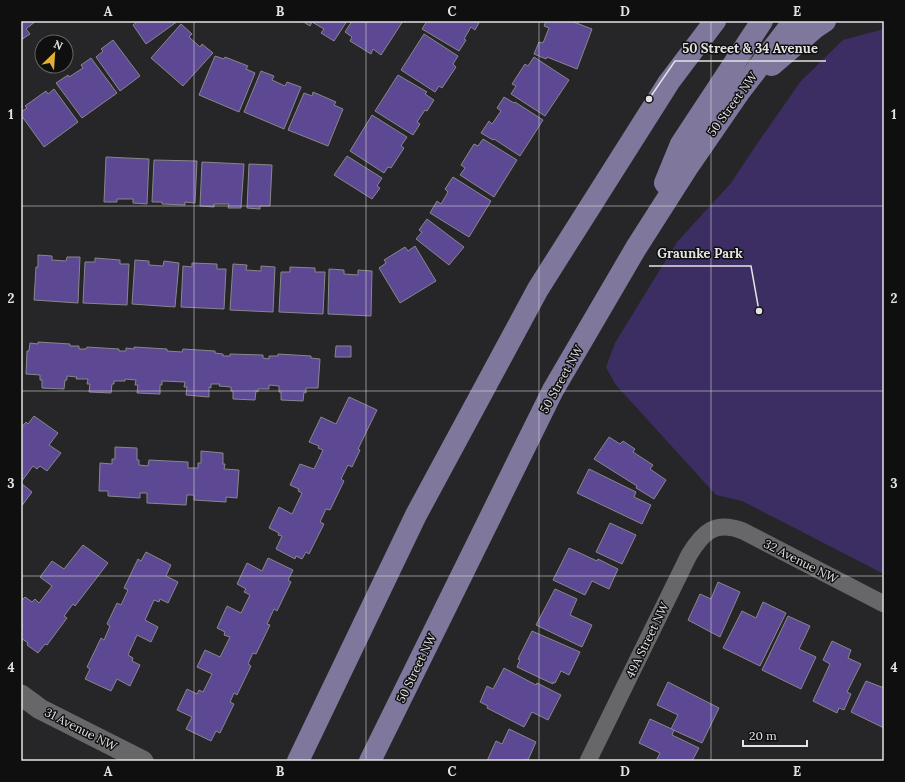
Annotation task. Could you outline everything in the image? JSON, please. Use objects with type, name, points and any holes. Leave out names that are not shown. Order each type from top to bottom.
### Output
[{"type":"main road","points":[[698,42],[709,21]]},
{"type":"main road","points":[[298,761],[416,515],[538,288],[669,82],[715,21]]},
{"type":"main road","points":[[636,248],[681,144],[762,21]]},
{"type":"main road","name":"50 Street NW","points":[[370,761],[552,390],[636,248],[687,168],[740,91],[794,21]]},
{"type":"main road","points":[[740,91],[825,21]]},
{"type":"street","name":"32 Avenue NW","points":[[716,528],[727,527],[743,531],[884,604]]},
{"type":"street","name":"49A Street NW","points":[[588,761],[689,555],[696,543],[706,532],[716,528]]},
{"type":"street","name":"31 Avenue NW","points":[[21,695],[40,708],[143,761]]},
{"type":"shaded area","points":[[884,29],[884,574],[742,501],[716,495],[615,384],[606,367],[615,343],[677,242],[731,183],[801,81],[843,40]]},
{"type":"building","points":[[21,21],[36,21],[26,29],[30,34],[21,40]]},
{"type":"building","points":[[138,21],[178,21],[146,44],[133,25]]},
{"type":"building","points":[[302,21],[347,21],[334,41],[321,33],[324,29],[312,22],[310,26]]},
{"type":"building","points":[[352,21],[403,21],[381,55],[373,49],[371,54],[350,41],[352,37],[345,32]]},
{"type":"building","points":[[427,21],[480,21],[475,30],[471,27],[464,39],[466,40],[459,51],[422,29]]},
{"type":"building","points":[[546,21],[571,21],[592,29],[577,69],[547,57],[546,59],[534,54],[539,42],[543,43],[549,28],[544,26]]},
{"type":"building","points":[[181,24],[192,34],[189,37],[200,47],[202,44],[213,53],[183,86],[151,58]]},
{"type":"building","points":[[424,34],[458,56],[453,64],[456,67],[442,88],[439,86],[435,92],[401,70]]},
{"type":"building","points":[[113,40],[140,76],[120,91],[96,57],[103,51],[101,49]]},
{"type":"building","points":[[215,56],[224,59],[225,57],[248,66],[246,69],[255,73],[239,112],[199,95]]},
{"type":"building","points":[[534,57],[569,80],[545,116],[511,94],[516,86],[512,84],[525,64],[528,66]]},
{"type":"building","points":[[91,58],[117,93],[82,118],[56,83],[83,68],[81,65]]},
{"type":"building","points":[[261,71],[274,76],[272,80],[285,86],[287,82],[301,87],[284,129],[244,112]]},
{"type":"building","points":[[398,75],[427,92],[425,94],[434,100],[417,122],[420,124],[413,135],[375,111]]},
{"type":"building","points":[[54,89],[78,122],[44,147],[21,115],[21,112],[27,108],[25,106],[46,91],[48,94]]},
{"type":"building","points":[[313,92],[336,102],[334,105],[343,109],[328,146],[288,130],[304,93],[312,96]]},
{"type":"building","points":[[504,97],[514,103],[515,102],[543,120],[520,156],[494,139],[493,140],[481,133],[489,121],[492,124],[501,111],[497,108]]},
{"type":"building","points":[[372,115],[407,137],[401,146],[404,148],[391,168],[388,167],[384,173],[350,151]]},
{"type":"building","points":[[483,139],[517,160],[494,197],[460,175],[465,168],[461,165],[474,144],[478,146]]},
{"type":"building","points":[[347,156],[382,178],[377,186],[380,188],[372,199],[334,175]]},
{"type":"building","points":[[106,157],[149,159],[147,204],[133,203],[133,199],[117,199],[117,202],[104,202]]},
{"type":"building","points":[[154,160],[197,161],[195,203],[185,202],[185,205],[152,202]]},
{"type":"building","points":[[202,162],[244,164],[241,208],[228,208],[229,204],[214,204],[214,207],[200,206]]},
{"type":"building","points":[[249,164],[272,165],[270,206],[260,206],[260,209],[247,208]]},
{"type":"building","points":[[453,177],[491,201],[469,237],[430,213],[437,201],[441,204],[448,192],[445,189]]},
{"type":"building","points":[[427,219],[464,247],[449,265],[416,239],[422,232],[419,230]]},
{"type":"building","points":[[415,246],[436,281],[400,303],[379,268],[386,263],[384,260],[405,247],[408,251]]},
{"type":"building","points":[[38,255],[52,256],[52,260],[66,261],[67,257],[80,257],[78,303],[34,300]]},
{"type":"building","points":[[95,258],[120,260],[120,264],[129,264],[127,305],[83,303],[85,262],[95,262]]},
{"type":"building","points":[[135,260],[149,261],[149,265],[163,266],[164,261],[179,263],[175,307],[132,304]]},
{"type":"building","points":[[192,263],[217,264],[217,269],[226,269],[224,309],[181,307],[183,266],[192,267]]},
{"type":"building","points":[[233,264],[247,265],[246,270],[261,271],[261,266],[275,267],[273,312],[230,310]]},
{"type":"building","points":[[290,267],[315,268],[315,272],[325,272],[323,314],[279,312],[281,272],[290,272]]},
{"type":"building","points":[[329,269],[344,270],[344,274],[358,275],[358,270],[372,271],[371,316],[328,314]]},
{"type":"building","points":[[38,342],[70,344],[70,346],[79,346],[79,349],[86,349],[87,347],[119,349],[119,351],[126,351],[126,348],[134,349],[134,347],[167,349],[167,351],[182,352],[183,349],[215,351],[215,353],[223,354],[223,356],[230,356],[230,354],[263,355],[263,358],[269,359],[269,356],[278,356],[278,354],[311,356],[311,358],[320,359],[318,388],[306,388],[303,401],[281,400],[279,386],[269,385],[269,389],[258,389],[258,392],[256,391],[255,400],[233,399],[233,391],[231,391],[231,387],[219,386],[220,384],[211,384],[211,388],[209,387],[209,397],[186,395],[187,387],[184,387],[185,382],[162,381],[162,385],[160,385],[160,394],[137,393],[138,385],[135,385],[136,380],[125,379],[125,381],[114,381],[114,384],[112,384],[111,393],[89,392],[90,384],[87,384],[88,379],[76,379],[77,377],[67,376],[64,389],[42,388],[42,380],[40,380],[40,375],[26,374],[27,351],[29,351],[30,343],[38,344]]},
{"type":"building","points":[[336,346],[351,346],[351,357],[335,357]]},
{"type":"building","points":[[349,397],[377,410],[358,449],[360,450],[352,467],[348,465],[341,479],[344,481],[330,510],[326,509],[320,522],[324,524],[309,554],[306,552],[302,559],[296,556],[295,559],[276,549],[282,536],[278,535],[279,533],[269,528],[279,507],[292,514],[302,493],[298,491],[299,489],[290,485],[300,464],[314,469],[323,450],[318,448],[319,446],[309,442],[321,417],[336,424]]},
{"type":"building","points":[[34,416],[58,433],[49,445],[61,453],[47,471],[40,466],[37,469],[33,466],[21,482],[21,428],[26,422],[28,424]]},
{"type":"building","points":[[609,437],[620,444],[623,441],[635,449],[633,452],[653,465],[650,469],[666,480],[654,499],[636,488],[637,486],[594,459]]},
{"type":"building","points":[[115,447],[137,448],[137,460],[139,460],[139,465],[148,466],[149,460],[188,462],[188,468],[198,468],[198,463],[201,463],[201,451],[223,453],[223,464],[225,464],[224,469],[239,470],[237,498],[226,497],[226,502],[194,500],[194,495],[187,495],[186,505],[147,503],[147,493],[140,493],[140,498],[108,496],[108,491],[99,491],[100,463],[112,464],[112,459],[115,459]]},
{"type":"building","points":[[589,469],[636,492],[634,497],[651,505],[642,524],[577,493]]},
{"type":"building","points":[[21,483],[32,492],[21,507]]},
{"type":"building","points":[[610,523],[636,535],[622,564],[596,552]]},
{"type":"building","points":[[83,545],[108,563],[75,606],[73,604],[64,616],[67,618],[47,645],[45,644],[38,653],[27,645],[28,643],[21,638],[21,627],[23,625],[21,623],[21,601],[25,597],[32,602],[35,599],[39,603],[52,586],[40,577],[52,561],[64,569]]},
{"type":"building","points":[[569,548],[597,561],[598,559],[618,569],[609,589],[592,581],[585,595],[553,580]]},
{"type":"building","points":[[146,552],[171,565],[166,576],[178,582],[168,603],[160,599],[159,602],[154,600],[145,620],[158,627],[151,642],[137,635],[128,655],[133,658],[132,661],[140,665],[130,686],[117,679],[111,691],[85,679],[90,669],[87,667],[101,638],[104,640],[110,626],[107,624],[117,603],[121,605],[128,590],[124,588],[138,559],[141,561]]},
{"type":"building","points":[[268,558],[293,570],[288,580],[291,582],[277,611],[274,609],[267,624],[270,625],[256,654],[253,653],[248,664],[251,666],[237,695],[234,693],[230,702],[234,704],[220,733],[216,731],[211,741],[186,729],[192,717],[177,710],[187,689],[197,694],[199,690],[203,692],[212,674],[197,667],[205,650],[220,657],[230,637],[224,635],[225,632],[217,628],[227,606],[241,613],[250,595],[244,592],[246,589],[237,584],[247,563],[262,571]]},
{"type":"building","points":[[718,582],[740,592],[720,637],[688,620],[700,594],[711,599]]},
{"type":"building","points":[[555,589],[577,599],[570,615],[592,625],[582,647],[536,625]]},
{"type":"building","points":[[763,602],[786,613],[760,666],[723,648],[742,611],[756,618]]},
{"type":"building","points":[[788,616],[810,626],[799,649],[816,657],[801,689],[762,670]]},
{"type":"building","points":[[532,631],[580,652],[569,675],[561,671],[553,684],[517,667],[520,660],[518,659]]},
{"type":"building","points":[[832,641],[851,650],[848,658],[861,664],[847,692],[851,694],[844,710],[839,708],[837,713],[813,701],[830,664],[823,660]]},
{"type":"building","points":[[504,668],[536,685],[537,683],[561,695],[548,720],[532,712],[524,727],[487,708],[488,706],[480,702],[487,686],[493,689]]},
{"type":"building","points":[[866,681],[884,688],[884,728],[851,712]]},
{"type":"building","points":[[668,682],[719,708],[702,743],[671,729],[678,715],[657,705]]},
{"type":"building","points":[[650,719],[674,730],[672,735],[699,748],[692,761],[656,761],[660,753],[639,743]]},
{"type":"building","points":[[509,729],[536,742],[528,760],[487,761],[496,741],[502,744]]},
{"type":"place","name":"50 Street & 34 Avenue","points":[[649,99]]},
{"type":"place","name":"Graunke Park","points":[[759,311]]}]
